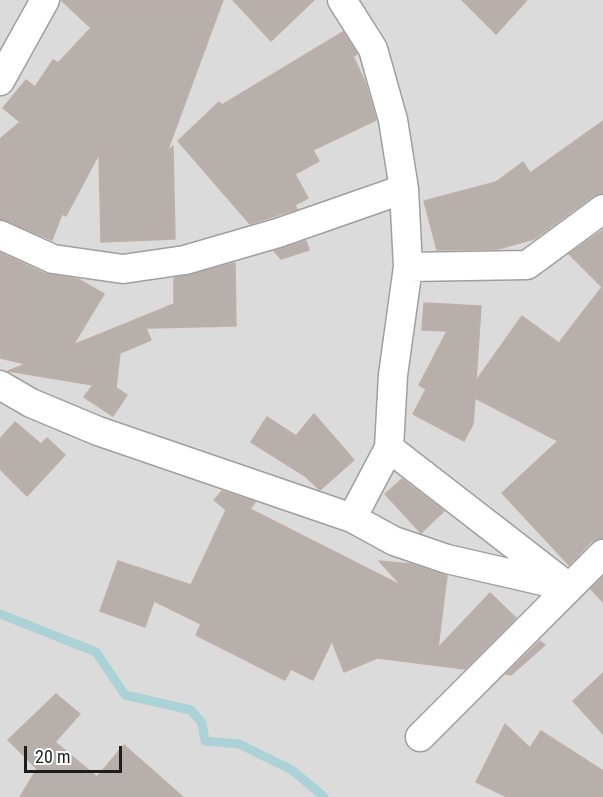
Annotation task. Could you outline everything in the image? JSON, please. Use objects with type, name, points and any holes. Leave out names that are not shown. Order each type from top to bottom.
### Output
[{"type":"street","points":[[0,81],[45,0]]},
{"type":"street","points":[[342,0],[373,49],[393,120],[404,189],[408,267],[393,375],[389,448],[352,518]]},
{"type":"street","points":[[0,235],[53,259],[123,269],[185,260],[278,233],[404,189]]},
{"type":"street","points":[[408,267],[527,265],[603,209]]},
{"type":"street","points":[[0,385],[31,403],[98,431],[352,518],[393,541],[447,559],[569,586]]},
{"type":"street","points":[[389,448],[569,586]]},
{"type":"street","points":[[420,737],[603,554]]},
{"type":"shaded area","points":[[0,0],[603,0],[603,797],[0,797]]},
{"type":"building","points":[[61,0],[223,0],[167,152],[173,146],[175,239],[101,242],[99,154],[66,216],[62,214],[52,240],[0,219],[0,139],[20,122],[3,108],[26,80],[35,87],[53,60],[58,63],[91,28]]},
{"type":"building","points":[[233,0],[314,0],[271,41]]},
{"type":"building","points":[[462,0],[527,0],[496,34]]},
{"type":"building","points":[[343,32],[357,54],[353,56],[365,82],[376,120],[313,150],[319,161],[295,174],[308,198],[295,205],[297,209],[250,224],[178,141],[219,102],[222,105]]},
{"type":"building","points":[[603,121],[603,193],[593,196],[534,239],[498,249],[437,250],[424,201],[496,182],[523,162],[530,173]]},
{"type":"building","points":[[603,230],[603,538],[591,542],[569,565],[502,493],[558,441],[475,398],[473,424],[464,441],[413,414],[426,389],[419,385],[447,331],[422,330],[424,303],[481,306],[476,381],[522,316],[559,343],[602,287],[569,254]]},
{"type":"building","points":[[306,241],[309,250],[281,259],[274,251]]},
{"type":"building","points":[[0,253],[46,274],[78,279],[104,294],[73,345],[174,304],[174,278],[235,263],[236,326],[146,328],[151,340],[120,353],[116,388],[127,395],[113,416],[84,397],[93,385],[8,371],[26,364],[0,358]]},
{"type":"building","points":[[314,414],[354,460],[320,490],[305,476],[251,442],[267,417],[296,436]]},
{"type":"building","points":[[15,422],[41,444],[47,438],[65,455],[27,496],[0,469],[0,439]]},
{"type":"building","points":[[402,479],[444,511],[421,533],[385,494]]},
{"type":"building","points":[[222,491],[255,502],[250,509],[402,586],[379,561],[411,564],[447,576],[438,648],[490,593],[516,618],[465,669],[377,658],[344,672],[332,641],[313,680],[291,669],[285,680],[196,635],[201,624],[154,601],[145,627],[100,611],[118,561],[191,585],[226,510],[214,500]]},
{"type":"building","points":[[603,577],[603,602],[591,589]]},
{"type":"building","points":[[540,641],[545,645],[511,675],[506,674]]},
{"type":"building","points":[[603,673],[603,734],[573,701]]},
{"type":"building","points":[[56,694],[80,714],[55,742],[97,777],[124,745],[183,797],[20,797],[37,769],[8,740]]},
{"type":"building","points":[[505,724],[530,748],[541,731],[603,771],[603,797],[507,797],[476,782]]},
{"type":"waterway","points":[[0,614],[96,652],[125,695],[191,710],[202,723],[205,741],[239,744],[292,770],[324,797]]}]
